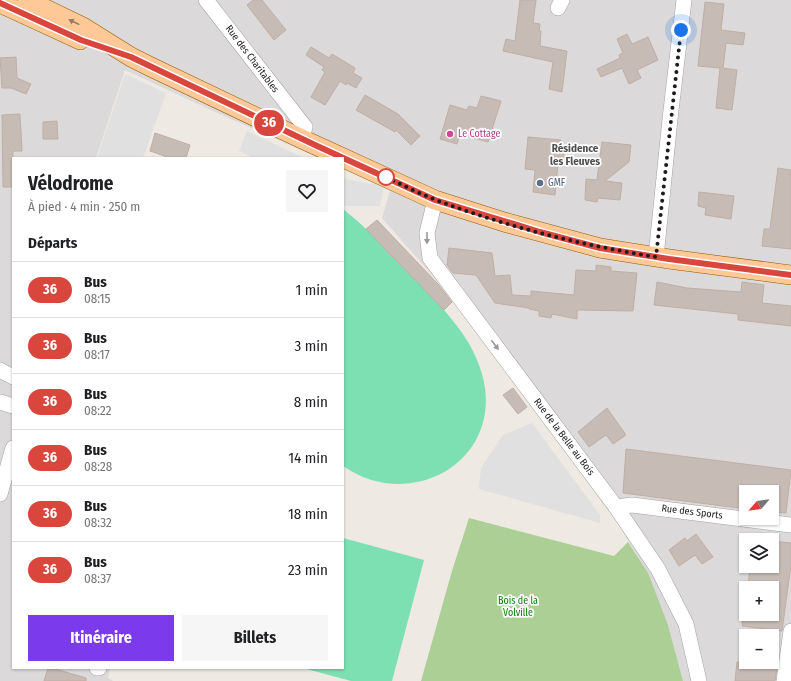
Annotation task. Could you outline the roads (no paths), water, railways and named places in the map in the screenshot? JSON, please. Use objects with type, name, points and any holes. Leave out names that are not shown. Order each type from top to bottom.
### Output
[{"type":"main road","points":[[27,0],[83,27],[131,57],[341,157]]},
{"type":"main road","points":[[0,3],[81,40],[131,57]]},
{"type":"main road","points":[[344,158],[435,200],[552,236],[600,248],[791,275]]},
{"type":"street","name":"Rue des Charitables","points":[[206,0],[305,128],[302,139]]},
{"type":"street","points":[[656,257],[684,0]]},
{"type":"street","name":"Rue de la Belle au Bois","points":[[435,200],[427,233],[430,258],[616,506],[658,569],[686,624],[699,681]]},
{"type":"street","points":[[0,370],[12,376]]},
{"type":"street","points":[[0,402],[12,406]]},
{"type":"street","points":[[0,494],[12,452]]},
{"type":"street","name":"Rue des Sports","points":[[616,506],[632,505],[791,525]]},
{"type":"street","points":[[784,681],[791,631]]},
{"type":"place","name":"Le Cottage","points":[[450,134]]},
{"type":"place","name":"GMF","points":[[540,183]]},
{"type":"district","name":"Résidence les Fleuves","points":[[575,154]]},
{"type":"park label","name":"Bois de la Volville","points":[[518,606]]}]
